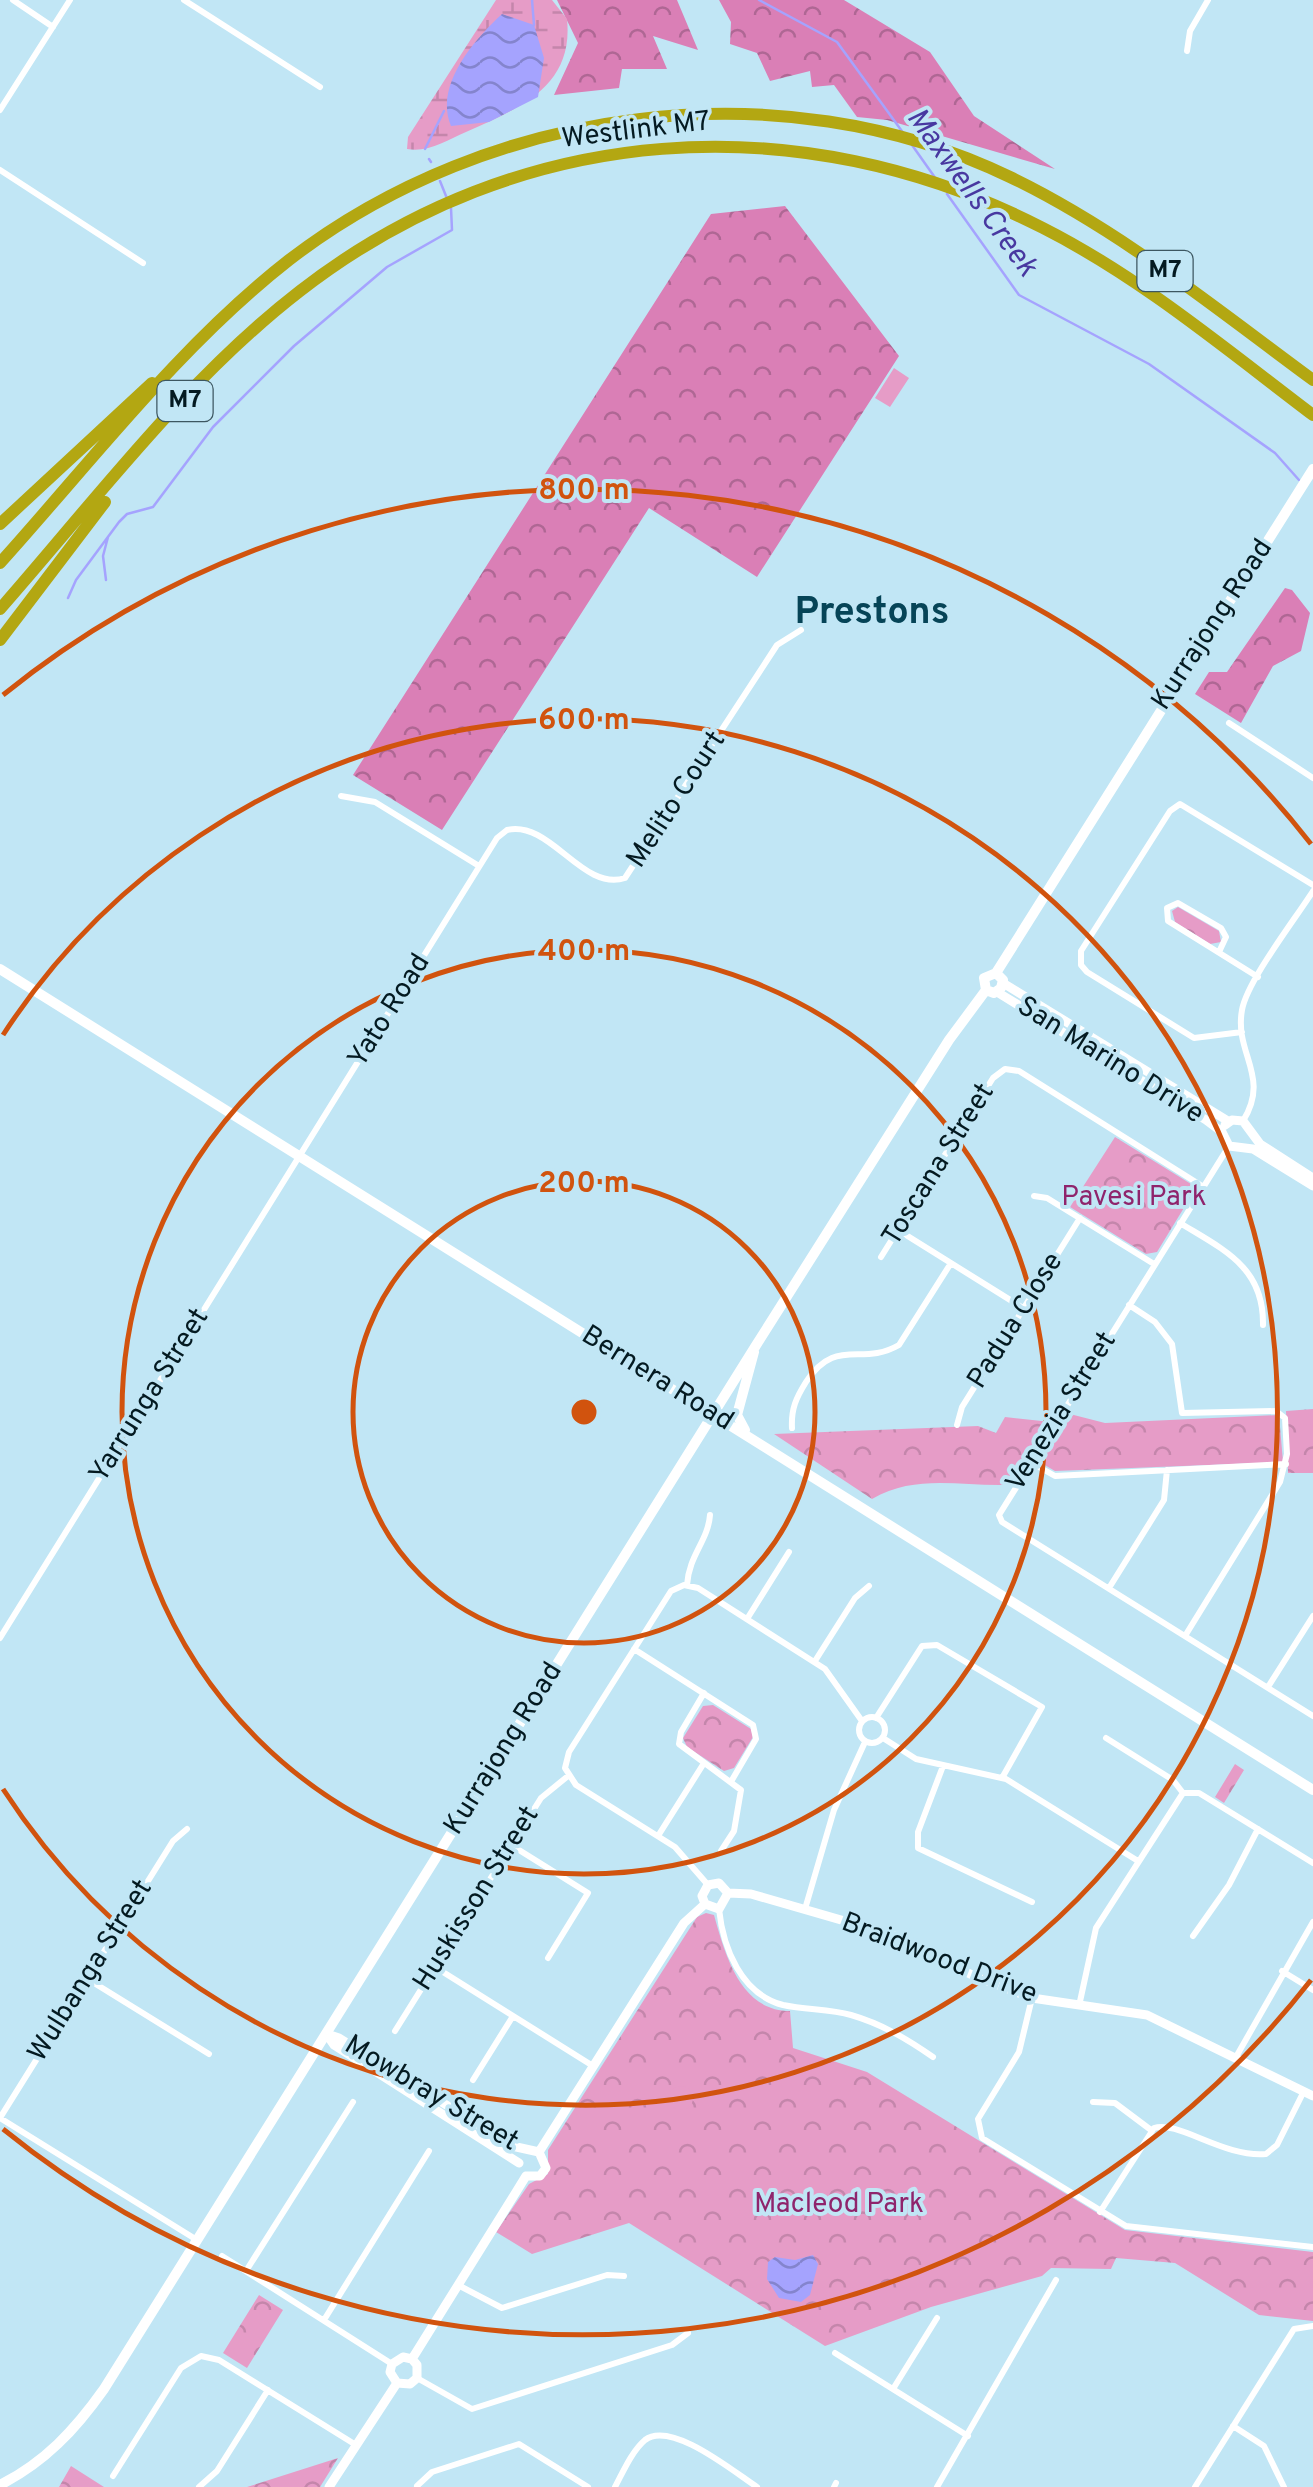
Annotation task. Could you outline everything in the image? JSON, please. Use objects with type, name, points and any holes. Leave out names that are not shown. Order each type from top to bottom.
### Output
[{"type":"highway","name":"Westlink M7","points":[[0,564],[198,344],[252,291],[314,243],[408,186],[495,151],[570,130],[664,116],[742,114],[816,121],[899,138],[1008,176],[1129,244],[1313,380]]},
{"type":"highway","name":"Westlink M7","points":[[0,609],[228,356],[333,267],[405,223],[525,174],[609,154],[685,146],[764,146],[832,155],[931,179],[1047,230],[1141,288],[1313,415]]},
{"type":"highway","points":[[0,640],[168,428],[333,267]]},
{"type":"highway","points":[[0,524],[100,434],[210,323],[252,291]]},
{"type":"main road","name":"Kurrajong Road","points":[[0,2485],[41,2460],[79,2424],[956,1030],[995,985],[1116,781],[1313,469]]},
{"type":"main road","name":"Kurrajong Road","points":[[1281,524],[1313,480]]},
{"type":"main road","name":"Bernera Road","points":[[0,969],[1313,1790]]},
{"type":"main road","points":[[748,1435],[737,1414],[755,1346]]},
{"type":"street","points":[[12,0],[53,27]]},
{"type":"street","points":[[0,110],[70,0]]},
{"type":"street","points":[[184,0],[320,87]]},
{"type":"street","points":[[1187,51],[1190,31],[1208,0]]},
{"type":"street","points":[[0,170],[144,263]]},
{"type":"street","name":"Melito Court","points":[[479,866],[502,833],[520,828],[602,878],[625,878],[778,646],[801,630]]},
{"type":"street","points":[[1229,723],[1313,778]]},
{"type":"street","points":[[342,796],[375,802],[479,866]]},
{"type":"street","points":[[1242,1032],[1194,1038],[1080,964],[1081,951],[1170,811],[1180,804],[1313,888],[1243,1004],[1242,1032],[1257,1091],[1243,1121]]},
{"type":"street","name":"Yato Road","points":[[300,1154],[479,866]]},
{"type":"street","points":[[1219,952],[1226,938],[1220,928],[1178,903],[1167,908],[1168,922],[1259,977]]},
{"type":"street","name":"San Marino Drive","points":[[995,985],[1228,1122]]},
{"type":"street","name":"San Marino Drive","points":[[995,985],[1222,1132]]},
{"type":"street","name":"Toscana Street","points":[[881,1257],[993,1078],[1005,1069],[1019,1071],[1202,1186]]},
{"type":"street","points":[[1243,1121],[1228,1122],[1222,1132],[1228,1146],[1243,1146],[1313,1186]]},
{"type":"street","points":[[1243,1121],[1260,1144],[1313,1178]]},
{"type":"street","points":[[1243,1146],[1250,1131]]},
{"type":"street","name":"Venezia Street","points":[[1228,1146],[1030,1462],[1000,1518],[1313,1716]]},
{"type":"street","name":"Yarrunga Street","points":[[0,1638],[300,1154]]},
{"type":"street","points":[[1034,1196],[1047,1198],[1154,1264]]},
{"type":"street","name":"Padua Close","points":[[956,1425],[962,1406],[1080,1218]]},
{"type":"street","points":[[1180,1223],[1246,1266],[1260,1292],[1263,1325]]},
{"type":"street","points":[[898,1230],[1023,1308]]},
{"type":"street","points":[[792,1428],[794,1403],[819,1363],[832,1355],[885,1351],[899,1344],[951,1264]]},
{"type":"street","points":[[1129,1305],[1159,1326],[1174,1348],[1180,1412],[1282,1413],[1286,1464],[1280,1482],[1185,1636]]},
{"type":"street","points":[[1030,1462],[1055,1476],[1286,1464]]},
{"type":"street","points":[[1109,1588],[1164,1500],[1168,1470]]},
{"type":"street","points":[[688,1585],[690,1559],[710,1515]]},
{"type":"street","points":[[747,1619],[789,1552]]},
{"type":"street","points":[[688,1585],[815,1661],[834,1678],[862,1721]]},
{"type":"street","points":[[688,1585],[671,1592],[634,1649],[567,1756],[568,1776],[687,1857],[708,1885]]},
{"type":"street","points":[[815,1661],[855,1598],[869,1586]]},
{"type":"street","points":[[1268,1687],[1313,1616]]},
{"type":"street","points":[[862,1721],[876,1718],[919,1649],[927,1644],[937,1645],[1042,1707],[1002,1778]]},
{"type":"street","points":[[634,1649],[756,1729],[754,1742],[732,1780]]},
{"type":"street","points":[[704,1693],[678,1740],[683,1750],[732,1780],[743,1798],[730,1840],[721,1851]]},
{"type":"street","points":[[865,1742],[876,1743],[883,1738],[885,1728],[876,1718]]},
{"type":"street","points":[[862,1721],[858,1730],[865,1742]]},
{"type":"street","points":[[883,1738],[916,1759],[1002,1778],[1138,1861]]},
{"type":"street","points":[[1106,1738],[1173,1780],[1183,1793]]},
{"type":"street","points":[[805,1910],[836,1804],[865,1742]]},
{"type":"street","points":[[658,1836],[704,1763]]},
{"type":"street","points":[[943,1766],[916,1837],[918,1848],[1032,1902]]},
{"type":"street","name":"Huskisson Street","points":[[395,2031],[544,1793],[568,1776]]},
{"type":"street","points":[[1183,1793],[1199,1793],[1313,1863]]},
{"type":"street","points":[[1079,2006],[1094,1932],[1183,1793]]},
{"type":"street","name":"Wulbanga Street","points":[[0,2118],[173,1841],[187,1829]]},
{"type":"street","points":[[1193,1936],[1222,1896],[1258,1830]]},
{"type":"street","points":[[511,1845],[588,1893],[548,1958]]},
{"type":"street","points":[[708,1885],[718,1883],[728,1894],[719,1909],[738,1970],[760,1995],[786,2005],[864,2019],[899,2034],[933,2057]]},
{"type":"street","points":[[708,1885],[702,1896],[705,1904],[719,1909]]},
{"type":"street","name":"Braidwood Drive","points":[[728,1894],[746,1893],[893,1935],[976,1977],[1032,1998],[1147,2015],[1309,2094]]},
{"type":"street","points":[[526,2176],[519,2163],[534,2151],[684,1923],[705,1904]]},
{"type":"street","points":[[1236,2056],[1313,1922]]},
{"type":"street","points":[[435,1967],[592,2066]]},
{"type":"street","points":[[1282,1971],[1313,1990]]},
{"type":"street","points":[[86,1978],[208,2054]]},
{"type":"street","points":[[1032,1998],[1019,2052],[978,2119],[978,2132],[1131,2228],[1313,2247]]},
{"type":"street","points":[[473,2080],[513,2016]]},
{"type":"street","name":"Mowbray Street","points":[[327,2034],[512,2146],[534,2151]]},
{"type":"street","name":"Mowbray Street","points":[[327,2034],[334,2045],[519,2163]]},
{"type":"street","points":[[1100,2212],[1151,2130],[1168,2125],[1224,2151],[1266,2154],[1278,2144],[1309,2094]]},
{"type":"street","points":[[246,2272],[353,2102]]},
{"type":"street","points":[[1094,2102],[1115,2103],[1151,2130]]},
{"type":"street","points":[[0,2118],[197,2240]]},
{"type":"street","points":[[324,2320],[430,2151]]},
{"type":"street","points":[[526,2176],[536,2178],[546,2168],[534,2151]]},
{"type":"street","points":[[412,2359],[526,2176]]},
{"type":"street","points":[[222,2256],[392,2364]]},
{"type":"street","points":[[458,2285],[502,2308],[607,2276],[624,2276]]},
{"type":"street","points":[[936,2487],[1056,2280]]},
{"type":"street","points":[[893,2389],[937,2318]]},
{"type":"street","points":[[1195,2487],[1294,2329],[1313,2326]]},
{"type":"street","points":[[417,2378],[472,2409],[672,2344],[688,2333]]},
{"type":"street","points":[[836,2353],[968,2436]]},
{"type":"street","points":[[403,2357],[412,2359],[417,2365],[417,2378],[406,2385],[397,2383],[390,2372],[392,2364],[403,2357]]},
{"type":"street","points":[[113,2476],[191,2359],[219,2360],[356,2446]]},
{"type":"street","points":[[329,2487],[397,2383]]},
{"type":"street","points":[[199,2486],[217,2471],[268,2390]]},
{"type":"street","points":[[1233,2426],[1264,2446],[1284,2487]]},
{"type":"street","points":[[612,2487],[643,2442],[663,2434],[680,2438],[758,2487]]},
{"type":"street","points":[[417,2486],[432,2472],[520,2444],[588,2487]]},
{"type":"green space","points":[[496,0],[552,0],[567,19],[562,62],[539,92],[523,104],[437,145],[407,149],[408,137]]},
{"type":"green space","points":[[557,0],[677,0],[698,50],[653,36],[667,69],[622,69],[619,88],[554,95],[578,43]]},
{"type":"green space","points":[[719,0],[844,0],[930,52],[974,116],[1055,169],[887,120],[857,117],[834,85],[812,87],[810,71],[770,81],[757,53],[730,44],[731,22]]},
{"type":"green space","points":[[785,206],[899,356],[757,577],[649,508],[442,830],[353,775],[711,214]]},
{"type":"green space","points":[[894,368],[909,378],[890,407],[875,398]]},
{"type":"green space","points":[[1285,588],[1292,590],[1310,613],[1301,651],[1273,666],[1241,723],[1195,694],[1209,672],[1227,672]]},
{"type":"green space","points":[[1178,907],[1219,931],[1221,942],[1210,944],[1175,922],[1172,911]]},
{"type":"green space","name":"Pavesi Park","points":[[1115,1137],[1191,1184],[1193,1193],[1157,1252],[1146,1254],[1070,1207]]},
{"type":"green space","points":[[1313,1409],[1313,1473],[1288,1473],[1286,1411]]},
{"type":"green space","points":[[1066,1413],[1105,1423],[1279,1415],[1283,1462],[1055,1471],[1036,1460]]},
{"type":"green space","points":[[1005,1417],[1051,1422],[1005,1485],[921,1484],[904,1486],[872,1499],[774,1434],[978,1426],[996,1433]]},
{"type":"green space","points":[[713,1705],[751,1729],[753,1737],[734,1768],[724,1771],[687,1747],[683,1738],[703,1706]]},
{"type":"green space","points":[[1235,1764],[1244,1770],[1224,1803],[1215,1797]]},
{"type":"green space","name":"Macleod Park","points":[[714,1915],[730,1963],[747,1991],[773,2008],[790,2011],[793,2048],[867,2072],[1125,2230],[1313,2252],[1313,2321],[1259,2315],[1175,2263],[1116,2258],[1111,2269],[1051,2268],[1042,2276],[931,2307],[825,2346],[629,2223],[532,2254],[496,2232],[529,2184],[548,2174],[548,2150],[697,1917]]},
{"type":"green space","points":[[681,2086],[693,2098],[681,2110],[669,2098]]},
{"type":"green space","points":[[259,2295],[283,2310],[247,2368],[223,2353]]},
{"type":"green space","points":[[338,2458],[320,2487],[247,2487]]},
{"type":"green space","points":[[71,2466],[104,2487],[59,2487]]},
{"type":"water","points":[[502,14],[534,25],[544,58],[538,97],[489,122],[451,126],[447,111],[452,80],[479,37]]},
{"type":"water","points":[[813,2255],[818,2264],[810,2295],[801,2302],[779,2298],[767,2279],[768,2262],[775,2257],[795,2260]]},
{"type":"waterway","points":[[532,0],[534,25]]},
{"type":"waterway","name":"Maxwells Creek","points":[[759,0],[837,42],[904,134]]},
{"type":"waterway","points":[[425,149],[444,111]]},
{"type":"waterway","name":"Maxwells Creek","points":[[912,145],[936,179]]},
{"type":"waterway","points":[[440,181],[448,201]]},
{"type":"waterway","name":"Maxwells Creek","points":[[947,194],[1019,295],[1149,364],[1275,453],[1299,480]]},
{"type":"waterway","points":[[68,598],[76,580],[119,522],[127,514],[153,507],[213,427],[294,346],[387,267],[452,230],[451,208]]},
{"type":"waterway","points":[[106,580],[103,556],[108,537]]},
{"type":"district","name":"Prestons","points":[[872,613]]}]
